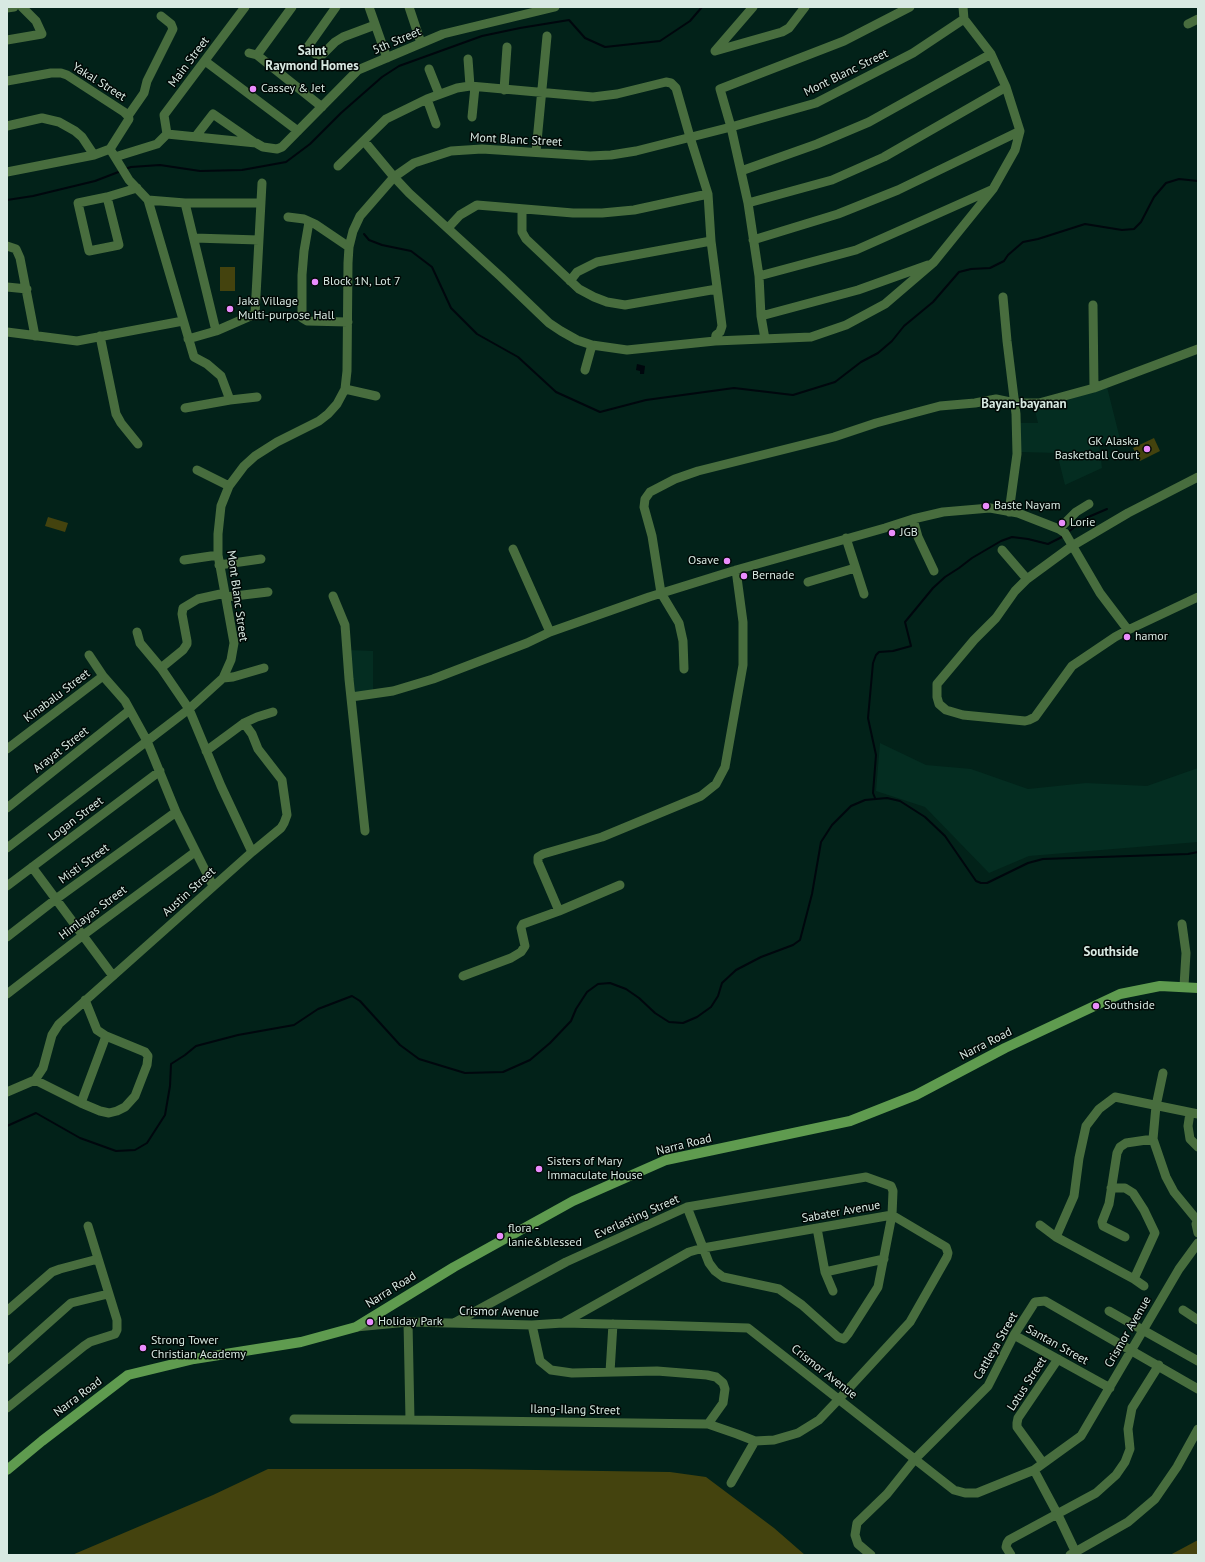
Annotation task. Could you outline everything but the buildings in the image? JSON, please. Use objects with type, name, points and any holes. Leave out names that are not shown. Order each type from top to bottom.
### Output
[{"type":"street","points":[[7,8],[14,7]]},
{"type":"street","points":[[7,40],[42,34],[36,21],[22,7]]},
{"type":"street","name":"Main Street","points":[[167,134],[164,115],[245,7]]},
{"type":"street","points":[[292,7],[253,54],[322,107]]},
{"type":"street","points":[[336,7],[307,48],[317,55],[323,54],[335,42],[343,37],[375,25]]},
{"type":"street","points":[[369,7],[387,58]]},
{"type":"street","points":[[409,7],[422,43]]},
{"type":"street","name":"5th Street","points":[[256,143],[263,147],[277,149],[282,147],[358,70],[443,34],[555,7]]},
{"type":"street","points":[[753,7],[715,51],[782,32],[789,28],[805,7]]},
{"type":"street","points":[[765,339],[761,316],[759,276],[748,203],[731,127],[720,89],[844,41],[910,7]]},
{"type":"street","points":[[364,141],[394,177],[549,323],[566,334],[592,345],[614,349],[639,350],[715,341],[811,337],[846,325],[885,304],[934,262],[993,189],[1015,150],[1020,131],[1006,87],[992,54],[964,20],[963,7]]},
{"type":"street","points":[[128,116],[144,93],[147,81],[173,29],[171,24],[161,16]]},
{"type":"street","points":[[1188,24],[1198,19]]},
{"type":"street","name":"Mont Blanc Street","points":[[7,848],[189,709],[224,678],[231,660],[234,643],[218,554],[218,534],[221,506],[229,486],[244,466],[264,449],[319,421],[337,404],[345,389],[347,371],[349,246],[353,231],[360,216],[394,177],[414,163],[451,151],[482,149],[590,156],[611,155],[636,151],[731,127],[816,103],[913,53],[964,20]]},
{"type":"street","points":[[536,152],[547,36]]},
{"type":"street","points":[[504,90],[507,47]]},
{"type":"street","points":[[741,171],[817,144],[869,122],[992,54]]},
{"type":"street","points":[[468,59],[472,87],[472,117]]},
{"type":"street","points":[[205,61],[298,131]]},
{"type":"street","points":[[430,69],[439,94]]},
{"type":"street","name":"Yakal Street","points":[[7,81],[51,73],[61,73],[124,112],[128,116],[128,122],[113,153]]},
{"type":"street","points":[[338,166],[386,119],[427,99],[456,88],[472,87],[593,97],[617,94],[666,82],[671,83],[676,88],[708,194],[711,241],[722,326],[720,332],[716,335],[715,341]]},
{"type":"street","points":[[748,203],[832,180],[884,157],[1006,87]]},
{"type":"street","points":[[427,99],[436,124]]},
{"type":"street","points":[[196,136],[213,114],[256,143]]},
{"type":"street","points":[[7,126],[42,118],[59,122],[82,137],[94,155]]},
{"type":"street","points":[[753,240],[838,214],[898,190],[1020,131]]},
{"type":"street","points":[[7,172],[157,144],[167,134],[256,143]]},
{"type":"street","points":[[113,153],[129,180],[148,200],[194,357],[207,364],[221,376],[230,400]]},
{"type":"street","points":[[188,339],[216,331],[255,314],[262,183]]},
{"type":"street","points":[[107,197],[119,245],[89,251],[78,203],[107,197],[137,188]]},
{"type":"street","points":[[759,276],[856,250],[993,189]]},
{"type":"street","points":[[448,228],[460,215],[477,205],[573,213],[602,213],[634,210],[708,194]]},
{"type":"street","points":[[148,200],[185,203],[261,203]]},
{"type":"street","points":[[185,203],[216,331]]},
{"type":"street","points":[[522,209],[522,232],[526,239],[579,289],[594,297],[607,302],[625,305],[717,289]]},
{"type":"street","points":[[288,217],[309,222],[349,246]]},
{"type":"street","points":[[309,222],[302,275],[302,318],[307,322],[348,322]]},
{"type":"street","points":[[194,238],[259,240]]},
{"type":"street","points":[[570,281],[577,272],[597,262],[711,241]]},
{"type":"street","points":[[7,246],[16,249],[20,258],[27,288],[35,336]]},
{"type":"street","points":[[761,316],[858,290],[934,262]]},
{"type":"street","points":[[7,287],[27,288]]},
{"type":"street","points":[[1004,297],[1007,341],[1015,402],[1017,454],[1009,512]]},
{"type":"street","points":[[1093,305],[1094,388]]},
{"type":"street","points":[[7,332],[72,341],[183,321]]},
{"type":"street","points":[[100,336],[116,414],[121,423],[138,444]]},
{"type":"street","points":[[585,370],[592,345]]},
{"type":"street","points":[[684,669],[684,641],[679,623],[662,593],[652,536],[644,507],[644,499],[650,492],[662,484],[698,471],[834,437],[876,423],[940,406],[975,403],[996,399],[1015,402],[1039,403],[1094,388],[1198,349]]},
{"type":"street","points":[[345,389],[376,396]]},
{"type":"street","points":[[185,408],[257,397]]},
{"type":"street","points":[[197,470],[229,486]]},
{"type":"street","points":[[1198,478],[1128,513],[1072,546],[1026,579],[1015,591],[996,618],[974,640],[937,684],[937,697],[941,707],[951,712],[968,716],[1025,721],[1029,720],[1035,717],[1072,666],[1115,637],[1198,597]]},
{"type":"street","points":[[1064,533],[1076,512],[1089,504]]},
{"type":"street","points":[[351,697],[393,691],[433,679],[550,632],[662,593],[736,570],[913,519],[943,512],[965,510],[990,508],[1018,513],[1064,533],[1100,593],[1128,630]]},
{"type":"street","points":[[913,519],[918,537],[934,571]]},
{"type":"street","points":[[846,538],[864,594]]},
{"type":"street","points":[[513,549],[550,632]]},
{"type":"street","points":[[1002,550],[1026,579]]},
{"type":"street","points":[[184,560],[218,554]]},
{"type":"street","points":[[220,565],[261,559]]},
{"type":"street","points":[[808,582],[855,568]]},
{"type":"street","points":[[559,911],[538,862],[538,857],[542,854],[602,837],[701,796],[716,784],[725,767],[743,665],[743,622],[736,570]]},
{"type":"street","points":[[161,668],[183,650],[187,644],[182,614],[183,608],[198,598],[268,592]]},
{"type":"street","points":[[333,596],[344,625],[365,831]]},
{"type":"street","points":[[137,632],[140,643],[161,668],[189,709],[221,786],[252,852]]},
{"type":"street","points":[[89,655],[125,701],[147,741],[176,812],[213,886]]},
{"type":"street","points":[[224,678],[233,677],[264,668]]},
{"type":"street","name":"Kinabalu Street","points":[[7,749],[104,676]]},
{"type":"street","name":"Arayat Street","points":[[7,808],[130,710]]},
{"type":"street","points":[[206,751],[244,723],[273,712]]},
{"type":"street","name":"Austin Street","points":[[35,1080],[43,1068],[54,1030],[59,1024],[284,823],[287,815],[282,780],[258,749],[252,734],[244,723]]},
{"type":"street","name":"Logan Street","points":[[7,886],[160,771]]},
{"type":"street","name":"Misti Street","points":[[7,937],[56,899],[176,812]]},
{"type":"street","name":"Himlayas Street","points":[[7,994],[195,852]]},
{"type":"street","points":[[32,867],[113,976]]},
{"type":"street","points":[[463,976],[511,958],[521,952],[525,946],[522,928],[523,924],[559,911],[620,885]]},
{"type":"street","points":[[1182,924],[1186,960],[1184,986]]},
{"type":"street","name":"Narra Road","points":[[7,1470],[128,1375],[194,1359],[301,1342],[356,1327],[454,1267],[566,1205],[666,1160],[850,1121],[916,1095],[1005,1048],[1120,994],[1160,986],[1184,986],[1198,988]]},
{"type":"street","points":[[7,1092],[35,1080],[100,1111],[109,1113],[117,1111],[131,1102],[135,1096],[147,1065],[148,1056],[145,1052],[106,1036],[97,1030],[94,1026],[85,1000]]},
{"type":"street","points":[[81,1103],[106,1036]]},
{"type":"street","points":[[1163,1073],[1156,1106],[1153,1139],[1166,1177],[1174,1192],[1197,1220],[1196,1228],[1198,1233]]},
{"type":"street","points":[[1056,1237],[1074,1196],[1079,1158],[1086,1126],[1099,1109],[1115,1097],[1194,1113],[1188,1126],[1190,1139],[1198,1147]]},
{"type":"street","points":[[1125,1237],[1103,1226],[1102,1222],[1109,1204],[1117,1154],[1120,1147],[1126,1143],[1153,1139]]},
{"type":"street","name":"Everlasting Street","points":[[454,1324],[566,1262],[687,1207],[866,1177],[891,1186],[893,1190],[892,1215]]},
{"type":"street","points":[[1111,1188],[1124,1188],[1133,1193],[1144,1210],[1155,1234],[1134,1279]]},
{"type":"street","points":[[687,1207],[712,1267],[724,1277],[779,1290],[802,1305],[838,1337],[844,1339],[878,1287],[892,1215]]},
{"type":"street","name":"Sabater Avenue","points":[[564,1323],[689,1252],[703,1248],[892,1215],[946,1247],[946,1257],[910,1322],[839,1399]]},
{"type":"street","points":[[1040,1225],[1056,1237],[1134,1279],[1144,1286]]},
{"type":"street","points":[[7,1408],[84,1346],[90,1342],[115,1334],[117,1330],[118,1324],[88,1226]]},
{"type":"street","points":[[817,1228],[825,1272],[833,1291]]},
{"type":"street","name":"Crismor Avenue","points":[[356,1327],[408,1322],[532,1325],[564,1323],[748,1328],[954,1490],[965,1493],[977,1493],[1034,1470],[1081,1436],[1179,1269],[1198,1244]]},
{"type":"street","points":[[7,1311],[52,1272],[98,1259]]},
{"type":"street","points":[[825,1272],[884,1259]]},
{"type":"street","points":[[7,1360],[71,1303],[108,1294]]},
{"type":"street","name":"Cattleya Street","points":[[871,1555],[858,1544],[854,1535],[857,1523],[887,1494],[915,1459],[988,1386],[1014,1335],[1035,1302],[1045,1302],[1159,1365],[1198,1389]]},
{"type":"street","points":[[1183,1310],[1196,1315]]},
{"type":"street","points":[[1109,1311],[1198,1361]]},
{"type":"street","points":[[408,1322],[410,1420]]},
{"type":"street","points":[[610,1372],[613,1324]]},
{"type":"street","points":[[532,1325],[540,1361],[551,1370],[572,1373],[657,1371],[716,1377],[725,1389],[723,1403],[708,1424]]},
{"type":"street","name":"Santan Street","points":[[1014,1335],[1110,1388]]},
{"type":"street","name":"Lotus Street","points":[[1043,1463],[1017,1427],[1017,1423],[1018,1418],[1058,1359]]},
{"type":"street","points":[[1011,1555],[1006,1547],[1006,1543],[1009,1540],[1058,1515],[1096,1493],[1116,1475],[1125,1462],[1130,1448],[1128,1429],[1132,1408],[1159,1365]]},
{"type":"street","name":"Ilang-Ilang Street","points":[[294,1419],[708,1424],[755,1441],[774,1440],[798,1433],[819,1420],[839,1399]]},
{"type":"street","points":[[1034,1470],[1058,1515],[1074,1554],[1128,1522],[1155,1499],[1177,1467],[1198,1429]]},
{"type":"street","points":[[731,1483],[755,1441]]},
{"type":"shaded area","points":[[220,267],[235,267],[235,291],[220,291]]},
{"type":"shaded area","points":[[637,364],[645,366],[644,374],[640,374],[640,371],[636,370]]},
{"type":"shaded area","points":[[1107,387],[1120,439],[1099,444],[1102,468],[1065,485],[1057,453],[1021,452],[1020,423],[1038,423],[1034,407],[1052,405]]},
{"type":"shaded area","name":"GK Alaska Basketball Court","points":[[1154,438],[1160,451],[1140,461],[1133,448]]},
{"type":"shaded area","points":[[48,517],[68,523],[65,532],[45,526]]},
{"type":"shaded area","points":[[349,650],[373,651],[373,691],[354,692]]},
{"type":"shaded area","points":[[880,743],[926,765],[971,769],[1028,789],[1086,783],[1147,786],[1198,768],[1198,842],[1029,856],[989,873],[925,807],[876,791]]},
{"type":"shaded area","points":[[268,1469],[470,1469],[670,1472],[706,1477],[774,1528],[805,1555],[72,1555],[213,1495]]},
{"type":"shaded area","points":[[1198,1540],[1198,1555],[1170,1555]]},
{"type":"waterway","points":[[125,169],[131,167],[160,165],[200,171],[242,170],[286,162],[310,144],[341,113],[382,77],[399,66],[482,36],[569,20],[585,38],[605,47],[660,41],[690,21],[702,7]]},
{"type":"waterway","points":[[7,200],[33,196],[95,181],[121,171]]},
{"type":"waterway","points":[[364,234],[369,240],[382,245],[411,251],[432,267],[451,308],[477,334],[518,357],[556,392],[600,412],[646,400],[734,388],[793,395],[835,382],[861,362],[878,353],[892,341],[904,326],[933,302],[959,272],[971,269],[990,268],[1004,261],[1008,255],[1023,242],[1038,239],[1085,224],[1122,230],[1134,229],[1141,222],[1154,197],[1166,183],[1179,179],[1198,181]]},
{"type":"waterway","points":[[1067,533],[1086,518],[1107,509]]},
{"type":"waterway","points":[[875,798],[873,793],[876,755],[868,718],[873,663],[876,655],[879,652],[893,651],[911,646],[905,622],[933,588],[945,577],[972,558],[1001,541],[1012,537],[1048,544],[1064,536]]},
{"type":"waterway","points":[[7,1126],[36,1113],[80,1138],[116,1151],[135,1150],[147,1143],[165,1115],[170,1086],[171,1064],[196,1046],[238,1035],[294,1025],[318,1009],[352,996],[360,1001],[400,1045],[419,1059],[465,1073],[503,1072],[530,1060],[550,1043],[571,1021],[576,1009],[587,992],[598,984],[610,983],[626,989],[639,998],[655,1013],[669,1022],[683,1023],[697,1017],[711,1007],[718,996],[722,983],[736,970],[761,957],[793,945],[800,940],[812,894],[821,842],[832,825],[851,806],[865,800],[887,798],[900,801],[925,817],[945,836],[976,881],[981,883],[987,883],[1028,863],[1043,859],[1188,854],[1198,852]]},
{"type":"place","name":"Cassey & Jet","points":[[253,89]]},
{"type":"place","name":"Block 1N, Lot 7","points":[[315,282]]},
{"type":"place","name":"Jaka Village Multi-purpose Hall","points":[[230,309]]},
{"type":"place","name":"GK Alaska Basketball Court","points":[[1147,449]]},
{"type":"place","name":"Baste Nayam","points":[[986,506]]},
{"type":"place","name":"Lorie","points":[[1062,523]]},
{"type":"place","name":"JGB","points":[[892,533]]},
{"type":"place","name":"Osave","points":[[727,561]]},
{"type":"place","name":"Bernade","points":[[744,576]]},
{"type":"place","name":"hamor","points":[[1127,637]]},
{"type":"place","name":"Southside","points":[[1096,1006]]},
{"type":"place","name":"Sisters of Mary Immaculate House","points":[[539,1169]]},
{"type":"place","name":"flora - lanie&blessed","points":[[500,1236]]},
{"type":"place","name":"Holiday Park","points":[[370,1322]]},
{"type":"place","name":"Strong Tower Christian Academy","points":[[143,1348]]},
{"type":"district","name":"Saint Raymond Homes","points":[[312,58]]},
{"type":"district","name":"Bayan-bayanan","points":[[1024,404]]},
{"type":"district","name":"Southside","points":[[1111,952]]}]
